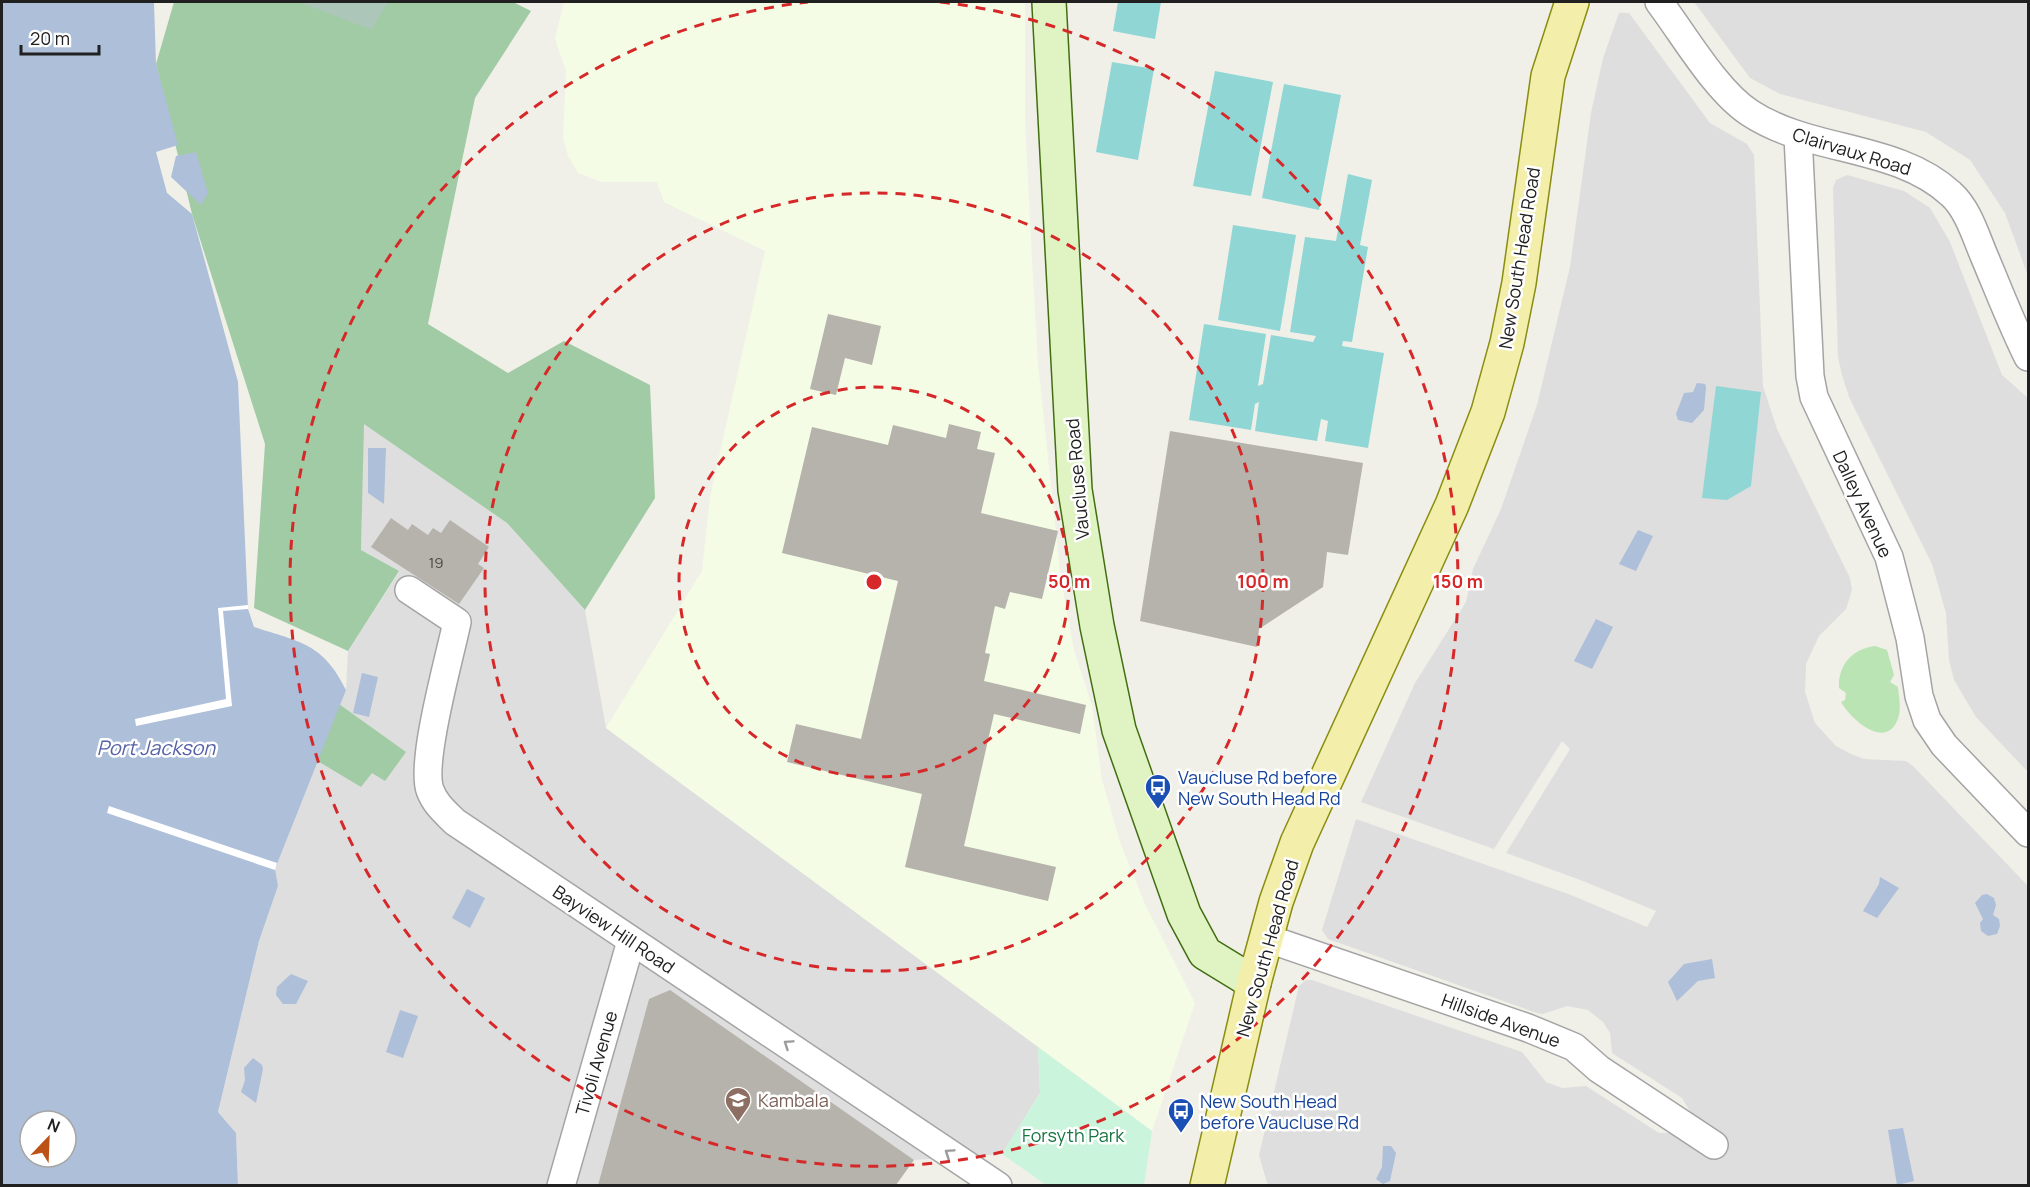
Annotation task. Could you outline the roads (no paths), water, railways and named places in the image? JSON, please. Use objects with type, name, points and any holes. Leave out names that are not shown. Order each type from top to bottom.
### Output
[{"type":"main road","name":"New South Head Road","points":[[1208,1185],[1254,983],[1297,843],[1452,504],[1488,412],[1507,343],[1519,282],[1548,76],[1572,2]]},
{"type":"street","name":"Vaucluse Road","points":[[1049,2],[1075,490],[1104,661],[1119,730],[1133,774],[1192,930],[1206,953],[1254,983]]},
{"type":"street","name":"Clairvaux Road","points":[[1659,2],[1733,100],[1771,125],[1798,136],[1926,175],[1953,195],[1970,222],[2028,357]]},
{"type":"street","name":"Dalley Avenue","points":[[1798,136],[1810,376],[1814,397],[1889,557],[1910,638],[1919,696],[1927,720],[1944,745],[2028,833]]},
{"type":"street","name":"Bayview Hill Road","points":[[409,590],[457,622],[427,764],[429,788],[437,805],[455,822],[998,1185]]},
{"type":"street","name":"Hillside Avenue","points":[[1266,938],[1527,1028],[1574,1047],[1599,1069],[1714,1144]]},
{"type":"street","name":"Tivoli Avenue","points":[[561,1185],[631,940]]},
{"type":"water","name":"Port Jackson","points":[[2,2],[154,2],[156,64],[178,145],[156,152],[167,193],[192,214],[238,382],[248,609],[254,627],[297,641],[319,653],[337,674],[346,690],[275,869],[278,886],[259,941],[218,1112],[236,1133],[238,1185],[2,1186]]},
{"type":"water","points":[[196,152],[208,193],[201,205],[171,177],[176,156]]},
{"type":"water","points":[[1697,383],[1705,384],[1706,387],[1704,410],[1692,423],[1678,420],[1676,414],[1684,393],[1693,392]]},
{"type":"water","points":[[368,448],[386,448],[384,504],[368,493]]},
{"type":"water","points":[[1638,530],[1653,536],[1636,571],[1619,564]]},
{"type":"water","points":[[1596,619],[1613,627],[1592,669],[1574,661]]},
{"type":"water","points":[[362,673],[378,677],[369,717],[353,713]]},
{"type":"water","points":[[1880,877],[1899,888],[1877,918],[1863,911],[1879,884]]},
{"type":"water","points":[[467,889],[485,898],[470,928],[452,918]]},
{"type":"water","points":[[1987,894],[1994,898],[1996,905],[1993,915],[1999,919],[2000,926],[1997,934],[1988,936],[1981,931],[1980,923],[1983,919],[1975,903],[1982,895]]},
{"type":"water","points":[[1712,959],[1715,978],[1698,981],[1677,1001],[1668,982],[1684,964]]},
{"type":"water","points":[[291,974],[308,981],[296,1004],[283,1004],[276,995],[277,987]]},
{"type":"water","points":[[400,1010],[418,1016],[403,1058],[386,1052]]},
{"type":"water","points":[[253,1058],[262,1065],[263,1069],[256,1103],[241,1092],[245,1080],[244,1068]]},
{"type":"water","points":[[1903,1128],[1914,1181],[1897,1185],[1888,1130]]},
{"type":"water","points":[[1383,1146],[1391,1146],[1396,1153],[1390,1181],[1383,1184],[1376,1179],[1382,1167]]},
{"type":"place","name":"Vaucluse Rd before New South Head Rd","points":[[1158,810]]},
{"type":"place","name":"Kambala","points":[[738,1123]]},
{"type":"place","name":"New South Head before Vaucluse Rd","points":[[1181,1134]]},
{"type":"park label","name":"Forsyth Park","points":[[1073,1135]]}]
